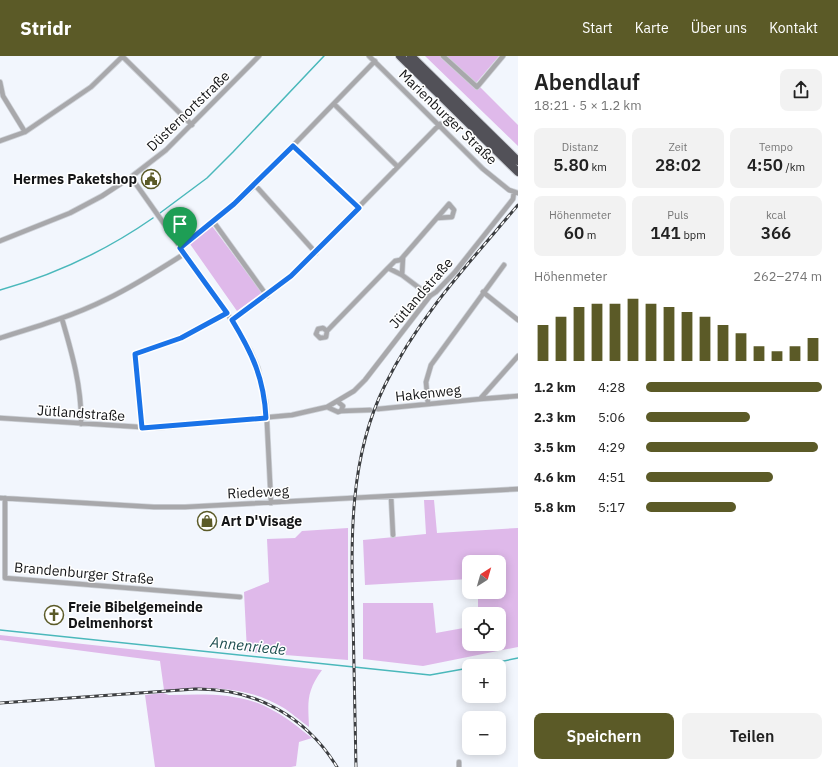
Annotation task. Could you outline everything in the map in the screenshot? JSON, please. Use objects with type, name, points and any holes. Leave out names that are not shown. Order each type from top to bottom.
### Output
[{"type":"highway","points":[[400,56],[518,172]]},
{"type":"highway","points":[[411,56],[518,161]]},
{"type":"street","points":[[0,141],[25,132],[92,87],[122,56],[192,125]]},
{"type":"street","name":"Düsternortstraße","points":[[0,240],[70,213],[102,196],[130,177],[166,150],[259,56]]},
{"type":"street","name":"Marienburger Straße","points":[[369,56],[440,124],[483,168],[516,193]]},
{"type":"street","points":[[443,56],[477,87],[504,56]]},
{"type":"street","points":[[180,248],[255,185],[375,61]]},
{"type":"street","points":[[0,82],[3,96],[25,132]]},
{"type":"street","points":[[334,104],[398,167]]},
{"type":"street","points":[[232,320],[266,296],[316,253],[440,124]]},
{"type":"street","points":[[293,146],[359,208]]},
{"type":"street","points":[[130,177],[232,320],[250,350],[258,368],[266,403],[271,503]]},
{"type":"street","points":[[255,185],[316,253]]},
{"type":"street","name":"Jütlandstraße","points":[[0,418],[142,428],[304,414],[327,407],[338,402],[354,391],[365,380],[430,296],[436,292],[460,266],[513,199],[516,193]]},
{"type":"street","points":[[327,331],[395,260],[400,260],[403,257],[437,218]]},
{"type":"street","points":[[213,221],[266,296]]},
{"type":"street","points":[[0,338],[62,319],[106,300],[184,254]]},
{"type":"street","points":[[402,275],[403,257]]},
{"type":"street","points":[[428,404],[426,382],[431,365],[504,265]]},
{"type":"street","points":[[388,268],[402,275],[430,296]]},
{"type":"street","points":[[483,292],[518,320]]},
{"type":"street","points":[[142,428],[135,354],[181,338],[227,313]]},
{"type":"street","points":[[62,319],[71,348],[79,391],[81,424]]},
{"type":"street","name":"Hakenweg","points":[[480,399],[518,356]]},
{"type":"street","name":"Hakenweg","points":[[378,409],[518,396]]},
{"type":"street","points":[[338,402],[343,406],[341,411]]},
{"type":"street","points":[[327,407],[338,412],[370,410]]},
{"type":"street","name":"Riedeweg","points":[[2,498],[154,507],[271,503],[518,489]]},
{"type":"street","points":[[391,496],[393,535]]},
{"type":"street","name":"Brandenburger Straße","points":[[2,498],[5,578],[240,597]]},
{"type":"shaded area","points":[[425,56],[499,56],[476,83],[518,125],[518,146]]},
{"type":"shaded area","points":[[212,226],[262,293],[237,311],[190,244]]},
{"type":"shaded area","points":[[424,500],[434,500],[437,533],[518,528],[518,647],[506,649],[506,607],[478,607],[478,599],[506,599],[506,555],[462,555],[462,579],[365,585],[363,540],[426,534]]},
{"type":"shaded area","points":[[348,528],[348,660],[247,652],[244,592],[269,582],[267,539],[295,538],[302,531]]},
{"type":"shaded area","points":[[363,603],[433,603],[436,633],[462,628],[462,651],[498,651],[423,666],[363,659]]},
{"type":"shaded area","points":[[0,635],[322,670],[313,685],[309,697],[309,727],[282,707],[268,700],[239,691],[210,688],[164,690],[160,661],[0,640]]},
{"type":"shaded area","points":[[163,693],[169,695],[197,694],[236,697],[249,700],[262,705],[289,720],[312,738],[299,742],[296,766],[291,767],[155,767],[145,695]]},
{"type":"waterway","points":[[160,213],[207,178],[324,56]]},
{"type":"waterway","points":[[0,290],[40,277],[80,260],[117,241],[153,218]]},
{"type":"waterway","name":"Annenriede","points":[[0,630],[430,675],[462,669]]},
{"type":"waterway","name":"Annenriede","points":[[506,660],[518,658]]},
{"type":"railway","points":[[356,767],[352,587],[353,528],[359,469],[373,413],[398,360],[429,313],[518,205]]},
{"type":"railway","points":[[0,703],[195,689],[217,690],[258,700],[276,708],[310,733],[337,767]]},
{"type":"place","name":"Hermes Paketshop","points":[[151,179]]},
{"type":"place","name":"Art D'Visage","points":[[207,521]]},
{"type":"place","name":"Freie Bibelgemeinde Delmenhorst","points":[[54,615]]},
{"type":"route","points":[[293,146],[359,208],[316,253],[291,276],[232,320],[250,350],[258,368],[266,403],[266,418],[142,428],[135,354],[195,332],[227,313],[180,248],[234,204],[293,146]]}]
